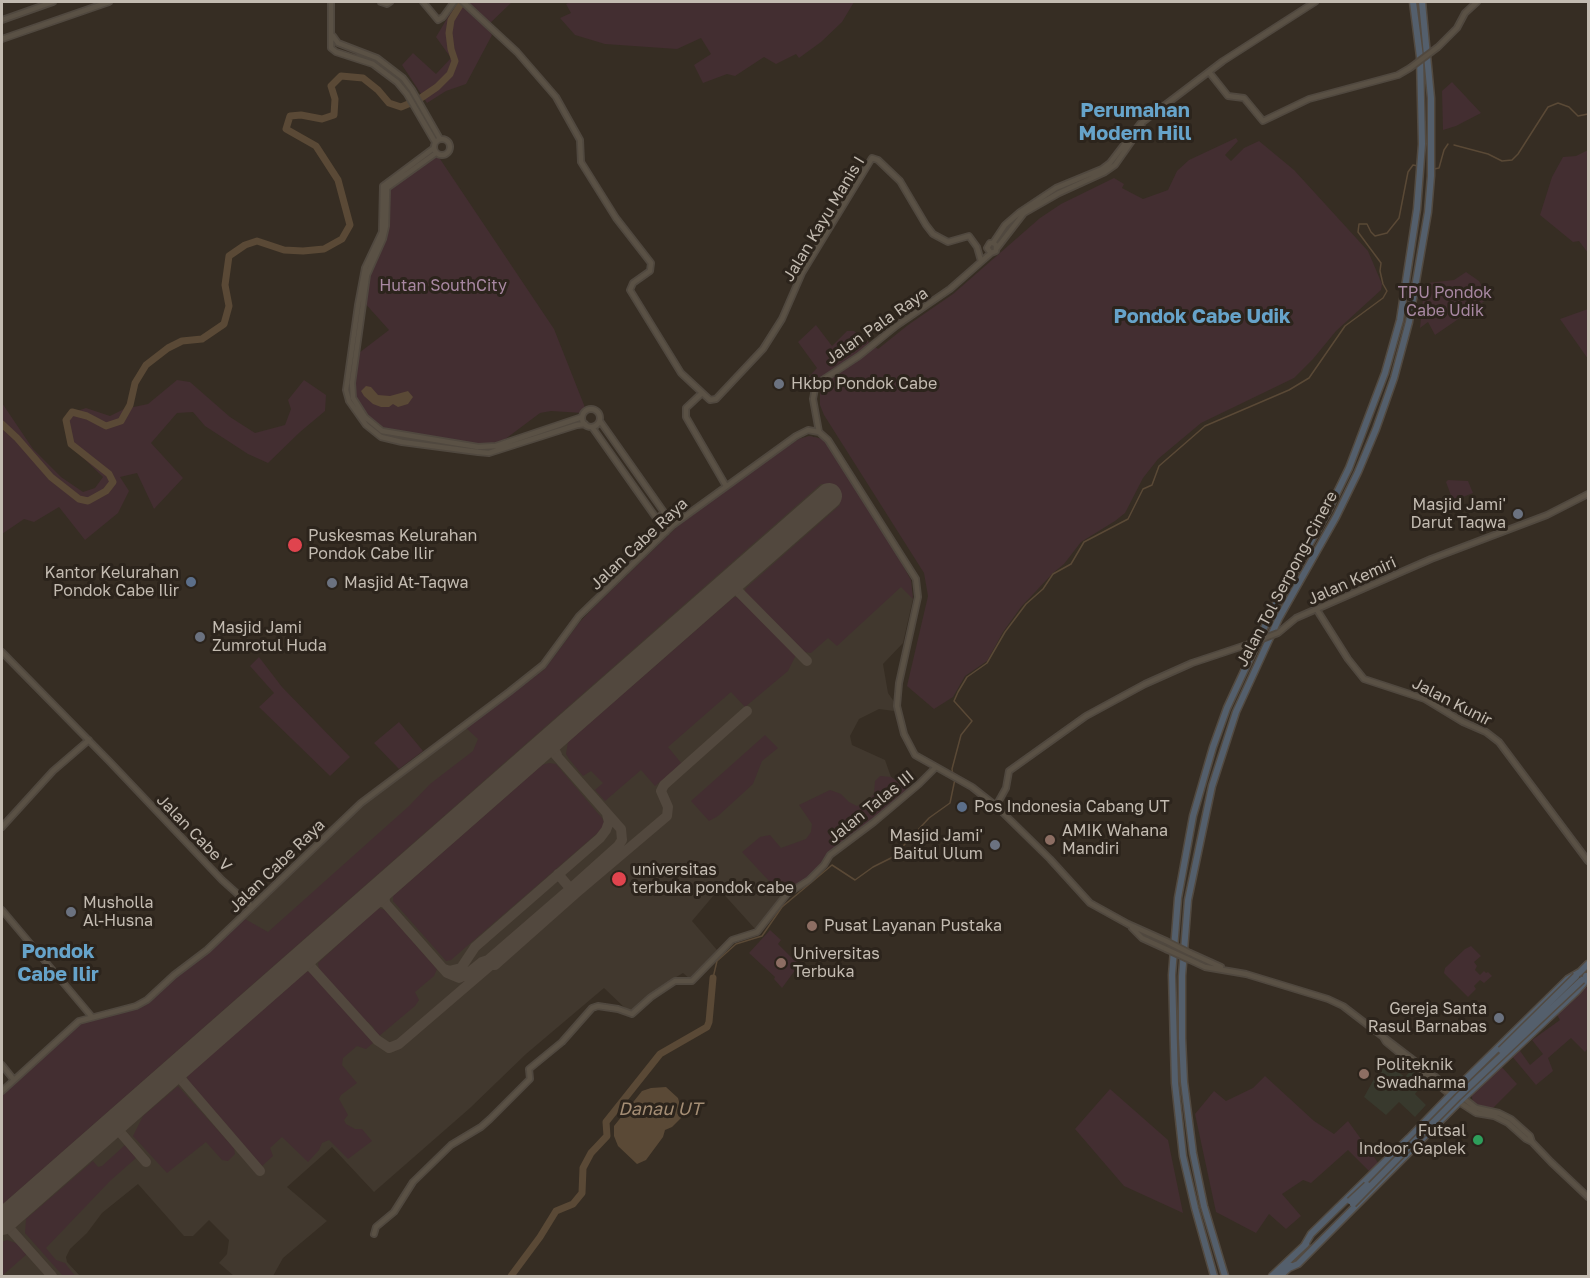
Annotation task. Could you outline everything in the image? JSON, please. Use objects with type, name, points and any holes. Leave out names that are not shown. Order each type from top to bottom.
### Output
[{"type":"highway","name":"Jalan Tol Serpong–Cinere","points":[[1214,1276],[1195,1208],[1184,1156],[1176,1094],[1172,1041],[1172,975],[1178,898],[1191,828],[1214,747],[1242,673],[1271,613],[1328,511],[1348,468],[1385,373],[1400,320],[1422,144],[1420,57],[1413,2]]},
{"type":"highway","name":"Jalan Tol Serpong–Cinere","points":[[1225,1276],[1202,1195],[1193,1153],[1185,1082],[1182,976],[1188,900],[1212,786],[1236,712],[1279,618],[1340,508],[1380,419],[1409,322],[1428,212],[1431,176],[1429,64],[1422,2]]},
{"type":"highway","points":[[1280,1276],[1583,975],[1588,964]]},
{"type":"highway","points":[[1304,1246],[1311,1234],[1568,979],[1583,975]]},
{"type":"highway","points":[[1289,1268],[1298,1264],[1461,1100],[1577,991],[1584,982],[1583,975]]},
{"type":"highway","points":[[1462,1083],[1470,1092]]},
{"type":"highway","points":[[1442,1103],[1448,1105],[1450,1111]]},
{"type":"highway","points":[[1272,1276],[1352,1203]]},
{"type":"street","points":[[2,20],[53,2]]},
{"type":"street","points":[[2,38],[100,2]]},
{"type":"street","points":[[2,38],[109,2]]},
{"type":"street","points":[[331,2],[333,36],[331,48],[336,52],[373,64],[397,82],[436,145]]},
{"type":"street","points":[[381,2],[385,4],[390,2]]},
{"type":"street","points":[[423,2],[438,20],[454,2]]},
{"type":"street","points":[[463,2],[517,52],[556,97],[580,140],[581,162],[616,218],[651,263],[650,271],[631,284],[630,290],[676,366],[702,393],[686,408],[686,417],[726,486]]},
{"type":"street","points":[[977,247],[993,253],[995,246],[1024,213],[1115,165],[1141,128],[1142,123],[1209,72],[1315,2]]},
{"type":"street","points":[[1209,72],[1228,96],[1244,98],[1263,121],[1309,99],[1398,75],[1438,46],[1457,28],[1465,13],[1477,2]]},
{"type":"street","points":[[333,36],[338,43],[377,58],[391,67],[412,90],[436,145]]},
{"type":"street","points":[[436,145],[387,188],[385,234],[367,275],[352,383],[353,398],[360,410],[375,427],[388,433],[478,447],[496,446],[582,417],[586,410],[593,409],[600,415],[600,421],[673,525]]},
{"type":"street","points":[[436,145],[383,186],[381,232],[365,268],[358,305],[346,390],[350,401],[366,425],[381,437],[478,452],[489,453],[585,424],[592,427],[666,532]]},
{"type":"street","name":"Jalan Kayu Manis I","points":[[702,393],[714,401],[763,349],[782,319],[802,273],[872,158],[878,160],[900,181],[933,234],[948,242],[968,235],[977,247]]},
{"type":"street","points":[[988,250],[990,243],[995,246]]},
{"type":"street","points":[[977,247],[981,261]]},
{"type":"street","name":"Jalan Pala Raya","points":[[817,431],[814,394],[821,381],[860,356],[906,318],[950,289],[981,261],[988,250]]},
{"type":"street","points":[[582,417],[585,424]]},
{"type":"street","points":[[592,427],[600,421]]},
{"type":"street","points":[[817,431],[837,451],[916,579],[918,597],[897,706],[898,719],[915,755],[960,780],[996,806],[1050,859],[1086,900],[1128,924],[1226,969]]},
{"type":"street","name":"Jalan Cabe Raya","points":[[2,1091],[79,1021],[131,1008],[147,1000],[218,941],[251,906],[361,802],[543,664],[579,616],[683,516],[802,432],[817,431]]},
{"type":"street","name":"Jalan Kemiri","points":[[996,806],[1006,788],[1009,771],[1086,716],[1145,684],[1192,663],[1278,633],[1296,618],[1431,559],[1547,515],[1588,494]]},
{"type":"street","points":[[664,513],[675,517],[683,516]]},
{"type":"street","points":[[656,519],[664,513]]},
{"type":"street","points":[[658,540],[660,524]]},
{"type":"street","name":"Jalan Kunir","points":[[1317,610],[1348,659],[1365,679],[1425,699],[1463,722],[1486,732],[1499,742],[1588,861]]},
{"type":"street","name":"Jalan Cabe V","points":[[2,652],[200,857],[251,906]]},
{"type":"street","points":[[2,827],[53,771],[78,752],[89,740]]},
{"type":"street","name":"Jalan Talas III","points":[[374,1234],[376,1227],[395,1210],[413,1182],[451,1145],[490,1119],[529,1080],[530,1068],[562,1041],[592,1008],[598,1005],[632,1014],[675,981],[692,981],[732,940],[757,932],[787,894],[809,880],[824,865],[830,855],[874,822],[936,767]]},
{"type":"street","points":[[2,910],[92,1017]]},
{"type":"street","points":[[1128,924],[1142,938],[1205,967],[1246,974],[1328,999],[1350,1010],[1386,1042],[1476,1113],[1494,1116],[1508,1123],[1532,1142],[1588,1197]]},
{"type":"street","points":[[2,1065],[14,1080]]},
{"type":"street","points":[[1470,1092],[1472,1106]]},
{"type":"street","points":[[1461,1100],[1482,1110],[1503,1115],[1521,1127],[1530,1136],[1532,1142]]},
{"type":"shaded area","points":[[809,436],[823,439],[835,454],[911,580],[913,599],[903,643],[883,664],[888,693],[895,703],[894,711],[879,709],[859,719],[850,736],[852,745],[885,760],[891,777],[911,791],[830,855],[810,877],[786,892],[764,924],[756,930],[719,889],[692,921],[717,950],[690,979],[683,973],[658,988],[656,993],[632,1011],[626,1009],[604,988],[526,1054],[470,1108],[374,1192],[332,1147],[287,1187],[327,1221],[283,1258],[273,1276],[234,1276],[219,1263],[227,1254],[229,1240],[209,1220],[193,1236],[184,1236],[138,1184],[102,1213],[87,1233],[70,1249],[66,1257],[67,1262],[80,1276],[2,1276],[2,1094],[83,1022],[128,1012],[148,1002],[166,984],[212,949],[359,807],[545,669],[579,623],[679,525],[782,450],[799,439]]},
{"type":"shaded area","points":[[1387,1064],[1405,1077],[1413,1068],[1426,1080],[1415,1094],[1426,1105],[1415,1117],[1399,1102],[1386,1115],[1364,1097],[1374,1079]]},
{"type":"green space","points":[[463,2],[512,2],[486,27],[492,35],[466,84],[446,91],[427,103],[402,65],[413,53],[436,74],[451,58],[436,37],[451,12]]},
{"type":"green space","points":[[571,2],[854,2],[842,22],[821,42],[799,58],[796,54],[776,64],[764,57],[735,76],[727,74],[703,83],[694,65],[711,54],[701,38],[677,49],[605,44],[575,35],[560,18],[571,13],[566,4]]},
{"type":"green space","points":[[1452,82],[1481,113],[1443,130],[1442,91]]},
{"type":"green space","points":[[1236,138],[1238,141],[1225,155],[1231,161],[1244,148],[1259,141],[1294,170],[1368,251],[1382,284],[1381,290],[1336,331],[1294,378],[1201,423],[1158,459],[1143,478],[1125,513],[1081,542],[1064,564],[1021,607],[1003,632],[987,661],[965,676],[953,697],[934,709],[907,686],[928,596],[924,573],[824,415],[820,405],[820,391],[809,391],[802,384],[817,368],[798,342],[816,325],[832,346],[847,331],[854,331],[878,349],[953,294],[1040,218],[1061,204],[1114,178],[1124,184],[1122,188],[1143,199],[1168,190],[1177,171],[1189,160]]},
{"type":"green space","points":[[1588,150],[1588,253],[1579,241],[1573,242],[1540,215],[1552,177],[1563,157],[1576,156]]},
{"type":"green space","name":"Hutan SouthCity","points":[[436,153],[554,329],[586,410],[583,413],[551,411],[540,413],[496,446],[388,433],[370,423],[353,398],[355,356],[389,330],[363,301],[367,275],[379,248],[386,191]]},
{"type":"green space","name":"TPU Pondok Cabe Udik","points":[[1466,272],[1479,281],[1489,298],[1435,335],[1428,322],[1420,328],[1427,283],[1454,280]]},
{"type":"green space","points":[[1588,309],[1588,359],[1560,319]]},
{"type":"green space","points":[[177,380],[190,382],[230,417],[255,433],[285,425],[291,409],[288,400],[304,380],[326,395],[325,411],[268,463],[248,454],[205,426],[193,412],[177,413],[151,443],[183,478],[154,509],[137,473],[120,477],[129,491],[118,513],[85,540],[59,507],[34,522],[24,519],[2,534],[2,403],[33,449],[61,477],[83,492],[95,488],[103,477],[70,445],[66,425],[71,413],[86,408],[110,416],[124,409],[148,404]]},
{"type":"green space","points":[[809,436],[823,439],[835,454],[911,580],[913,599],[901,587],[837,646],[828,638],[811,653],[804,652],[744,592],[840,505],[825,484],[821,484],[2,1205],[2,1094],[83,1022],[138,1009],[245,919],[268,932],[409,806],[430,784],[473,751],[478,739],[466,728],[545,669],[579,623],[679,525],[782,450],[799,439]]},
{"type":"green space","points":[[1448,480],[1468,481],[1473,493],[1453,501],[1446,482]]},
{"type":"green space","points":[[734,597],[740,597],[796,655],[788,671],[745,707],[731,692],[668,747],[682,764],[655,786],[641,770],[605,801],[595,790],[603,783],[591,771],[583,776],[569,759],[566,754],[568,742]]},
{"type":"green space","points":[[259,657],[282,687],[350,757],[330,776],[259,707],[274,693],[250,666]]},
{"type":"green space","points":[[399,722],[423,751],[399,769],[374,743]]},
{"type":"green space","points":[[765,735],[778,748],[762,761],[753,784],[718,816],[709,821],[691,801]]},
{"type":"green space","points":[[556,764],[602,818],[604,822],[602,829],[451,960],[446,961],[393,901],[393,896],[542,765]]},
{"type":"green space","points":[[880,776],[891,777],[911,791],[830,855],[810,877],[783,896],[742,852],[760,837],[770,835],[781,848],[806,839],[811,832],[812,824],[799,805],[830,790],[841,794],[857,806],[874,794],[875,781]]},
{"type":"green space","points":[[378,908],[385,910],[437,969],[434,976],[415,992],[419,1000],[415,1006],[378,1037],[373,1031],[374,1028],[368,1022],[366,1023],[319,970],[318,963]]},
{"type":"green space","points":[[770,930],[781,940],[778,944],[793,959],[802,950],[807,954],[782,988],[774,979],[775,977],[749,953]]},
{"type":"green space","points":[[1471,946],[1481,956],[1474,962],[1477,966],[1475,970],[1480,975],[1484,971],[1492,976],[1484,983],[1480,980],[1474,986],[1476,989],[1468,997],[1444,973],[1445,968]]},
{"type":"green space","points":[[310,971],[373,1043],[366,1049],[357,1046],[343,1058],[342,1065],[357,1083],[339,1099],[348,1115],[344,1120],[346,1124],[355,1129],[362,1129],[372,1141],[348,1159],[329,1140],[322,1143],[308,1162],[282,1137],[270,1148],[273,1156],[262,1166],[188,1082],[187,1076],[306,972]]},
{"type":"green space","points":[[1579,979],[1588,989],[1588,1048],[1585,1052],[1571,1038],[1548,1058],[1553,1071],[1536,1085],[1511,1055],[1518,1048],[1530,1065],[1543,1054],[1532,1040],[1560,1020],[1552,1006]]},
{"type":"green space","points":[[1500,1065],[1517,1084],[1492,1109],[1481,1108],[1473,1103],[1471,1092]]},
{"type":"green space","points":[[1265,1076],[1314,1121],[1334,1134],[1348,1121],[1379,1164],[1371,1173],[1348,1150],[1311,1183],[1303,1180],[1282,1194],[1301,1216],[1286,1229],[1269,1214],[1256,1233],[1216,1212],[1195,1114],[1214,1091],[1226,1101],[1253,1088]]},
{"type":"green space","points":[[178,1086],[234,1148],[235,1154],[228,1161],[222,1160],[206,1142],[167,1173],[133,1136],[143,1116]]},
{"type":"green space","points":[[1110,1089],[1168,1140],[1183,1213],[1124,1186],[1075,1129]]},
{"type":"green space","points":[[125,1145],[136,1158],[110,1181],[46,1248],[56,1260],[65,1263],[75,1276],[63,1276],[25,1233],[26,1219],[93,1161],[98,1167],[102,1166]]},
{"type":"green space","points":[[7,1240],[16,1243],[27,1254],[2,1276],[2,1242]]},
{"type":"water","points":[[366,386],[371,387],[378,395],[390,396],[408,391],[413,397],[408,404],[398,407],[393,404],[389,407],[381,407],[373,404],[364,396],[361,391]]},
{"type":"water","name":"Danau UT","points":[[666,1087],[678,1098],[683,1116],[672,1127],[665,1130],[663,1137],[646,1160],[637,1164],[618,1146],[614,1136],[614,1126],[642,1091]]},
{"type":"waterway","points":[[2,424],[51,477],[79,499],[88,501],[106,491],[113,482],[109,474],[71,444],[66,420],[72,412],[87,416],[106,426],[121,421],[130,405],[135,383],[146,365],[168,348],[182,341],[202,339],[224,324],[229,306],[225,285],[229,256],[245,245],[257,241],[284,250],[303,251],[324,249],[342,239],[350,225],[338,180],[316,146],[286,129],[290,116],[301,115],[322,119],[334,115],[335,99],[331,86],[341,76],[363,78],[389,103],[401,107],[418,100],[437,87],[450,74],[455,61],[449,33],[451,20],[462,2]]},
{"type":"waterway","points":[[1454,145],[1488,154],[1502,161],[1512,160],[1548,107],[1558,103],[1569,107],[1578,116],[1588,114]]},
{"type":"waterway","points":[[1434,169],[1439,168],[1448,144]]},
{"type":"waterway","points":[[953,775],[952,769],[961,735],[972,721],[954,701],[958,692],[967,677],[987,663],[1005,632],[1026,604],[1043,589],[1053,574],[1071,564],[1084,542],[1128,519],[1143,489],[1152,485],[1159,466],[1205,426],[1289,390],[1309,378],[1345,326],[1383,298],[1387,291],[1380,271],[1381,263],[1358,232],[1359,224],[1367,224],[1375,236],[1387,233],[1399,218],[1408,172],[1413,165],[1418,166]]},
{"type":"waterway","points":[[713,978],[717,961],[736,944],[762,936],[782,907],[832,865],[855,880],[873,867],[893,857],[929,818],[950,803],[955,779]]},
{"type":"waterway","points":[[511,1276],[556,1211],[573,1204],[582,1193],[583,1168],[591,1153],[607,1136],[606,1122],[660,1054],[707,1027],[713,978]]},
{"type":"taxiway","points":[[730,583],[807,661]]},
{"type":"taxiway","points":[[575,894],[667,816],[668,807],[661,791],[664,785],[747,711]]},
{"type":"taxiway","points":[[557,755],[554,741],[564,728]]},
{"type":"taxiway","points":[[392,880],[384,890],[385,903],[447,973],[459,978],[488,960],[570,889],[618,846],[622,840],[621,829],[554,753],[546,750],[535,754]]},
{"type":"taxiway","points":[[444,969],[449,971],[461,968],[475,947],[600,838],[609,822],[607,814]]},
{"type":"taxiway","points":[[303,958],[377,1040],[389,1048],[399,1044],[491,965],[495,965],[575,894],[558,874]]},
{"type":"taxiway","points":[[362,906],[374,900],[385,903]]},
{"type":"taxiway","points":[[174,1071],[260,1171]]},
{"type":"taxiway","points":[[113,1124],[146,1162]]},
{"type":"taxiway","points":[[3,1221],[52,1276]]},
{"type":"runway","points":[[2,1222],[829,496]]},
{"type":"place","name":"Hkbp Pondok Cabe","points":[[779,384]]},
{"type":"place","name":"Masjid Jami' Darut Taqwa","points":[[1518,514]]},
{"type":"place","name":"Puskesmas Kelurahan Pondok Cabe Ilir","points":[[295,545]]},
{"type":"place","name":"Kantor Kelurahan Pondok Cabe Ilir","points":[[191,582]]},
{"type":"place","name":"Masjid At-Taqwa","points":[[332,583]]},
{"type":"place","name":"Masjid Jami Zumrotul Huda","points":[[200,637]]},
{"type":"place","name":"Pos Indonesia Cabang UT","points":[[962,807]]},
{"type":"place","name":"AMIK Wahana Mandiri","points":[[1050,840]]},
{"type":"place","name":"Masjid Jami' Baitul Ulum","points":[[995,845]]},
{"type":"place","name":"universitas terbuka pondok cabe","points":[[619,879]]},
{"type":"place","name":"Musholla Al-Husna","points":[[71,912]]},
{"type":"place","name":"Pusat Layanan Pustaka","points":[[812,926]]},
{"type":"place","name":"Universitas Terbuka","points":[[781,963]]},
{"type":"place","name":"Gereja Santa Rasul Barnabas","points":[[1499,1018]]},
{"type":"place","name":"Politeknik Swadharma","points":[[1364,1074]]},
{"type":"place","name":"Futsal Indoor Gaplek","points":[[1478,1140]]},
{"type":"district","name":"Perumahan Modern Hill","points":[[1135,122]]},
{"type":"district","name":"Pondok Cabe Udik","points":[[1202,317]]},
{"type":"district","name":"Pondok Cabe Ilir","points":[[58,964]]}]
